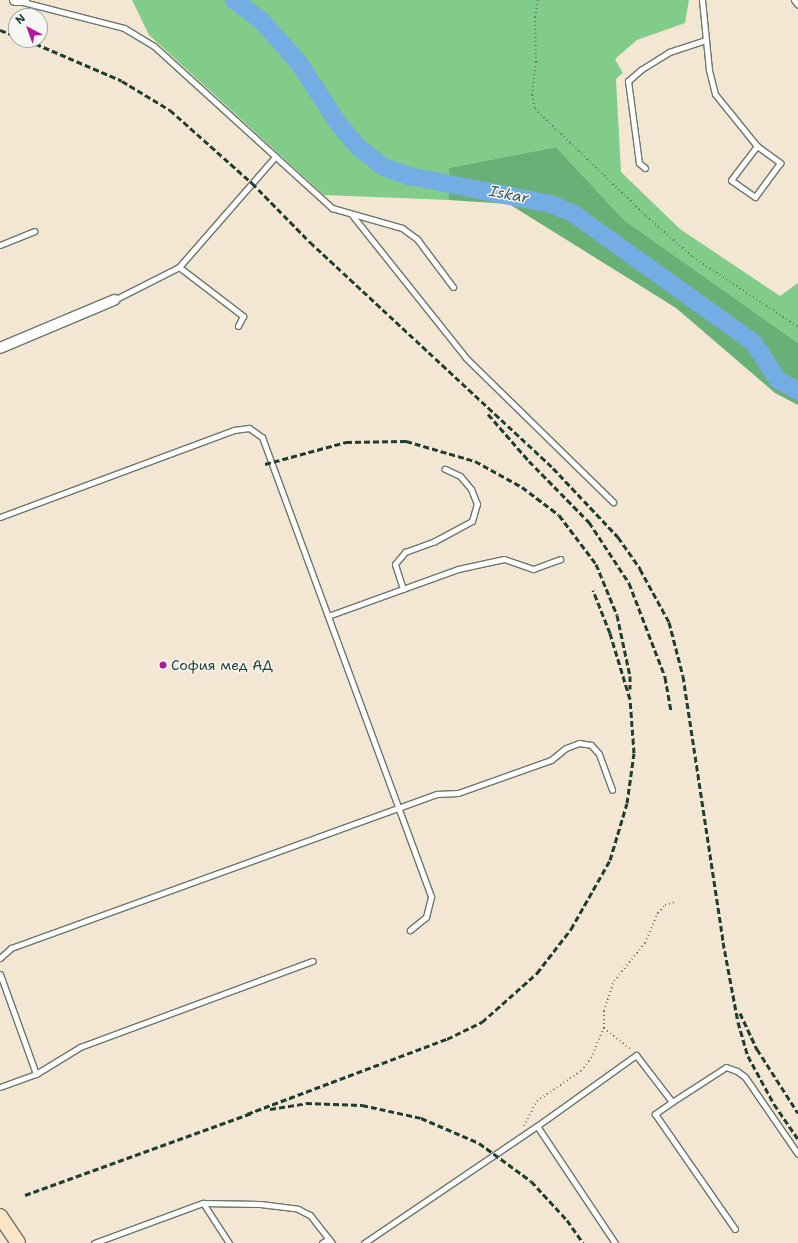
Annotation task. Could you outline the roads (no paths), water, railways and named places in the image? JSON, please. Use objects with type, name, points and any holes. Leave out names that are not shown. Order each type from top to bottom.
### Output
[{"type":"main road","points":[[0,1216],[18,1243]]},
{"type":"street","points":[[0,348],[114,300]]},
{"type":"lane","points":[[702,0],[706,40],[715,94],[756,146],[780,163],[755,197],[731,180],[756,146]]},
{"type":"lane","points":[[794,0],[798,5]]},
{"type":"lane","points":[[20,1],[124,28],[154,46],[332,208],[402,228],[417,239],[453,287]]},
{"type":"lane","points":[[645,168],[639,163],[628,81],[642,69],[669,52],[706,40]]},
{"type":"lane","points":[[114,300],[179,267],[276,156]]},
{"type":"lane","points":[[351,214],[466,358],[613,502]]},
{"type":"lane","points":[[0,245],[34,231]]},
{"type":"lane","points":[[179,267],[243,316],[238,326]]},
{"type":"lane","points":[[0,517],[234,430],[250,428],[257,432],[266,444],[431,897],[426,917],[410,930]]},
{"type":"lane","points":[[403,589],[395,564],[405,552],[433,542],[472,521],[477,504],[471,489],[460,476],[445,469]]},
{"type":"lane","points":[[328,616],[458,569],[504,559],[533,569],[560,559]]},
{"type":"lane","points":[[0,958],[11,948],[437,794],[458,793],[551,760],[566,748],[579,743],[591,745],[599,754],[612,790]]},
{"type":"lane","points":[[0,1088],[36,1074],[80,1047],[313,962]]},
{"type":"lane","points":[[0,974],[36,1074]]},
{"type":"lane","points":[[364,1243],[537,1126],[636,1055],[672,1102]]},
{"type":"lane","points":[[735,1229],[654,1114],[726,1067],[731,1068],[745,1077],[798,1154]]},
{"type":"lane","points":[[537,1126],[615,1243]]},
{"type":"lane","points":[[203,1203],[229,1243]]},
{"type":"lane","points":[[94,1243],[203,1203],[260,1204],[298,1209],[310,1215],[331,1241],[322,1243]]},
{"type":"waterway","name":"Iskar","points":[[234,0],[261,20],[299,63],[338,123],[358,147],[384,167],[409,176],[551,204],[574,214],[754,343],[778,380],[798,391]]},
{"type":"railway","points":[[0,30],[8,33]]},
{"type":"railway","points":[[46,48],[122,81],[170,110],[252,183],[310,242],[553,468],[618,537],[640,569],[669,622],[683,676],[723,942],[738,1022],[748,1056],[774,1104],[798,1139]]},
{"type":"railway","points":[[488,414],[529,461],[589,522],[629,583],[665,677],[671,711]]},
{"type":"railway","points":[[265,464],[346,442],[406,441],[475,461],[522,487],[559,515],[596,564],[617,615],[630,676],[630,689]]},
{"type":"railway","points":[[247,1114],[447,1039],[482,1022],[537,973],[571,929],[610,860],[627,803],[634,753],[630,699],[610,633],[593,590]]},
{"type":"railway","points":[[740,1013],[757,1049],[798,1113]]},
{"type":"railway","points":[[270,1109],[306,1103],[362,1105],[421,1118],[479,1143],[531,1181],[567,1220],[583,1243]]},
{"type":"railway","points":[[25,1195],[252,1113]]},
{"type":"place","name":"София мед АД","points":[[163,665]]}]
